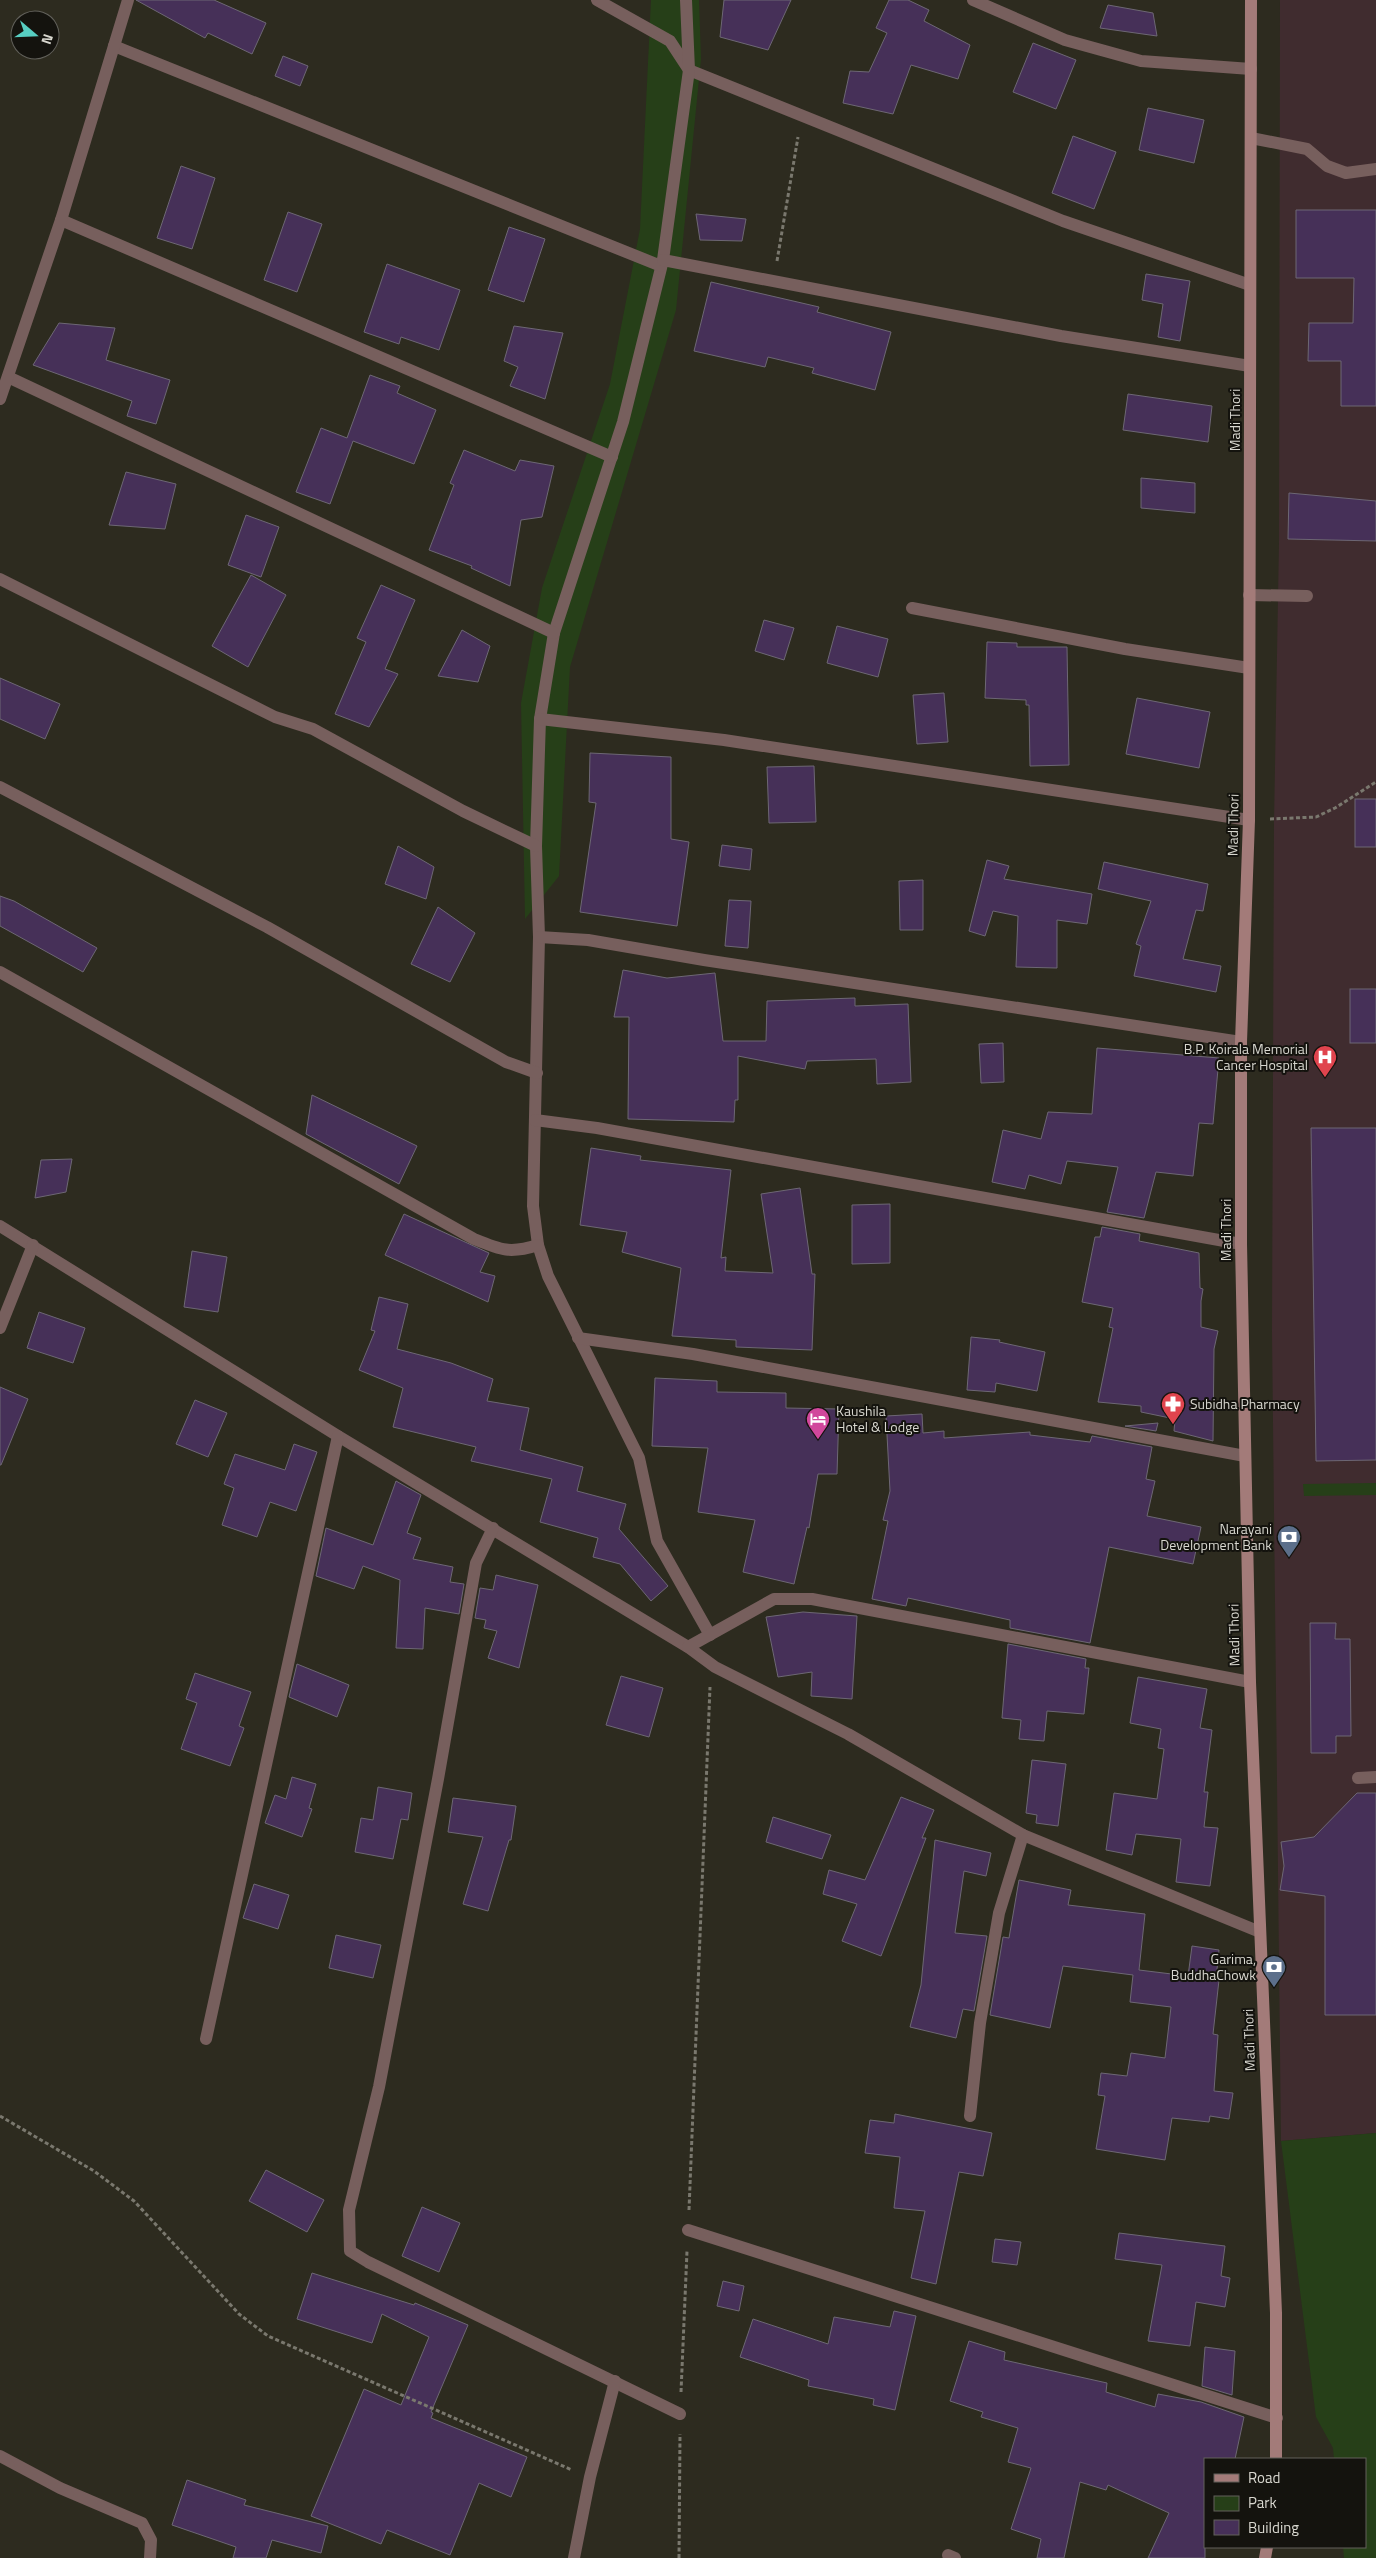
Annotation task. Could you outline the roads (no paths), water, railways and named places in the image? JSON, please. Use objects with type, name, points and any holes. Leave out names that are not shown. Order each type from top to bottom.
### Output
[{"type":"main road","name":"Madi Thori","points":[[1251,0],[1249,820],[1242,1042],[1241,1244],[1250,1682],[1276,2313],[1276,2458]]},
{"type":"street","points":[[0,399],[61,220],[128,0]]},
{"type":"street","points":[[597,0],[670,41],[689,70],[802,114],[1063,221],[1250,285]]},
{"type":"street","points":[[686,0],[689,70],[662,263],[623,422],[554,633],[540,719],[536,846],[539,937],[533,1206],[538,1245],[548,1276],[639,1458],[657,1541],[710,1635]]},
{"type":"street","points":[[973,0],[1066,40],[1140,60],[1251,69]]},
{"type":"street","points":[[114,46],[662,263],[774,279],[1061,336],[1250,366]]},
{"type":"street","points":[[1250,138],[1307,149],[1326,166],[1346,173],[1376,169]]},
{"type":"street","points":[[61,220],[612,456]]},
{"type":"street","points":[[8,377],[554,633]]},
{"type":"street","points":[[0,579],[275,717],[313,729],[464,811],[536,846]]},
{"type":"street","points":[[1249,596],[1307,596]]},
{"type":"street","points":[[912,608],[1125,649],[1249,668]]},
{"type":"street","points":[[540,719],[724,740],[1249,820]]},
{"type":"street","points":[[0,787],[266,927],[506,1062],[537,1073]]},
{"type":"street","points":[[539,937],[588,940],[704,960],[1242,1042]]},
{"type":"street","points":[[0,972],[119,1037],[474,1239],[497,1248],[518,1252],[538,1245]]},
{"type":"street","points":[[535,1120],[597,1128],[1241,1244]]},
{"type":"street","points":[[0,1226],[338,1436],[688,1647],[715,1667],[848,1734],[1023,1835],[1260,1932]]},
{"type":"street","points":[[0,1328],[33,1245]]},
{"type":"street","points":[[578,1338],[693,1354],[1244,1456]]},
{"type":"street","points":[[206,2039],[338,1436]]},
{"type":"street","points":[[493,1528],[476,1563],[438,1779],[379,2087],[349,2210],[350,2251],[368,2262],[680,2414]]},
{"type":"street","points":[[688,1647],[774,1599],[812,1598],[1250,1682]]},
{"type":"street","points":[[1358,1778],[1376,1777]]},
{"type":"street","points":[[970,2116],[980,2023],[999,1913],[1023,1835]]},
{"type":"street","points":[[688,2230],[1277,2418]]},
{"type":"street","points":[[574,2558],[590,2477],[615,2381]]},
{"type":"street","points":[[0,2456],[60,2488],[142,2523],[151,2540],[150,2558]]},
{"type":"place","name":"B.P. Koirala Memorial Cancer Hospital","points":[[1325,1078]]},
{"type":"place","name":"Subidha Pharmacy","points":[[1173,1425]]},
{"type":"place","name":"Kaushila Hotel & Lodge","points":[[818,1440]]},
{"type":"place","name":"Narayani Development Bank","points":[[1289,1558]]},
{"type":"place","name":"Garima, BuddhaChowk","points":[[1274,1988]]}]
